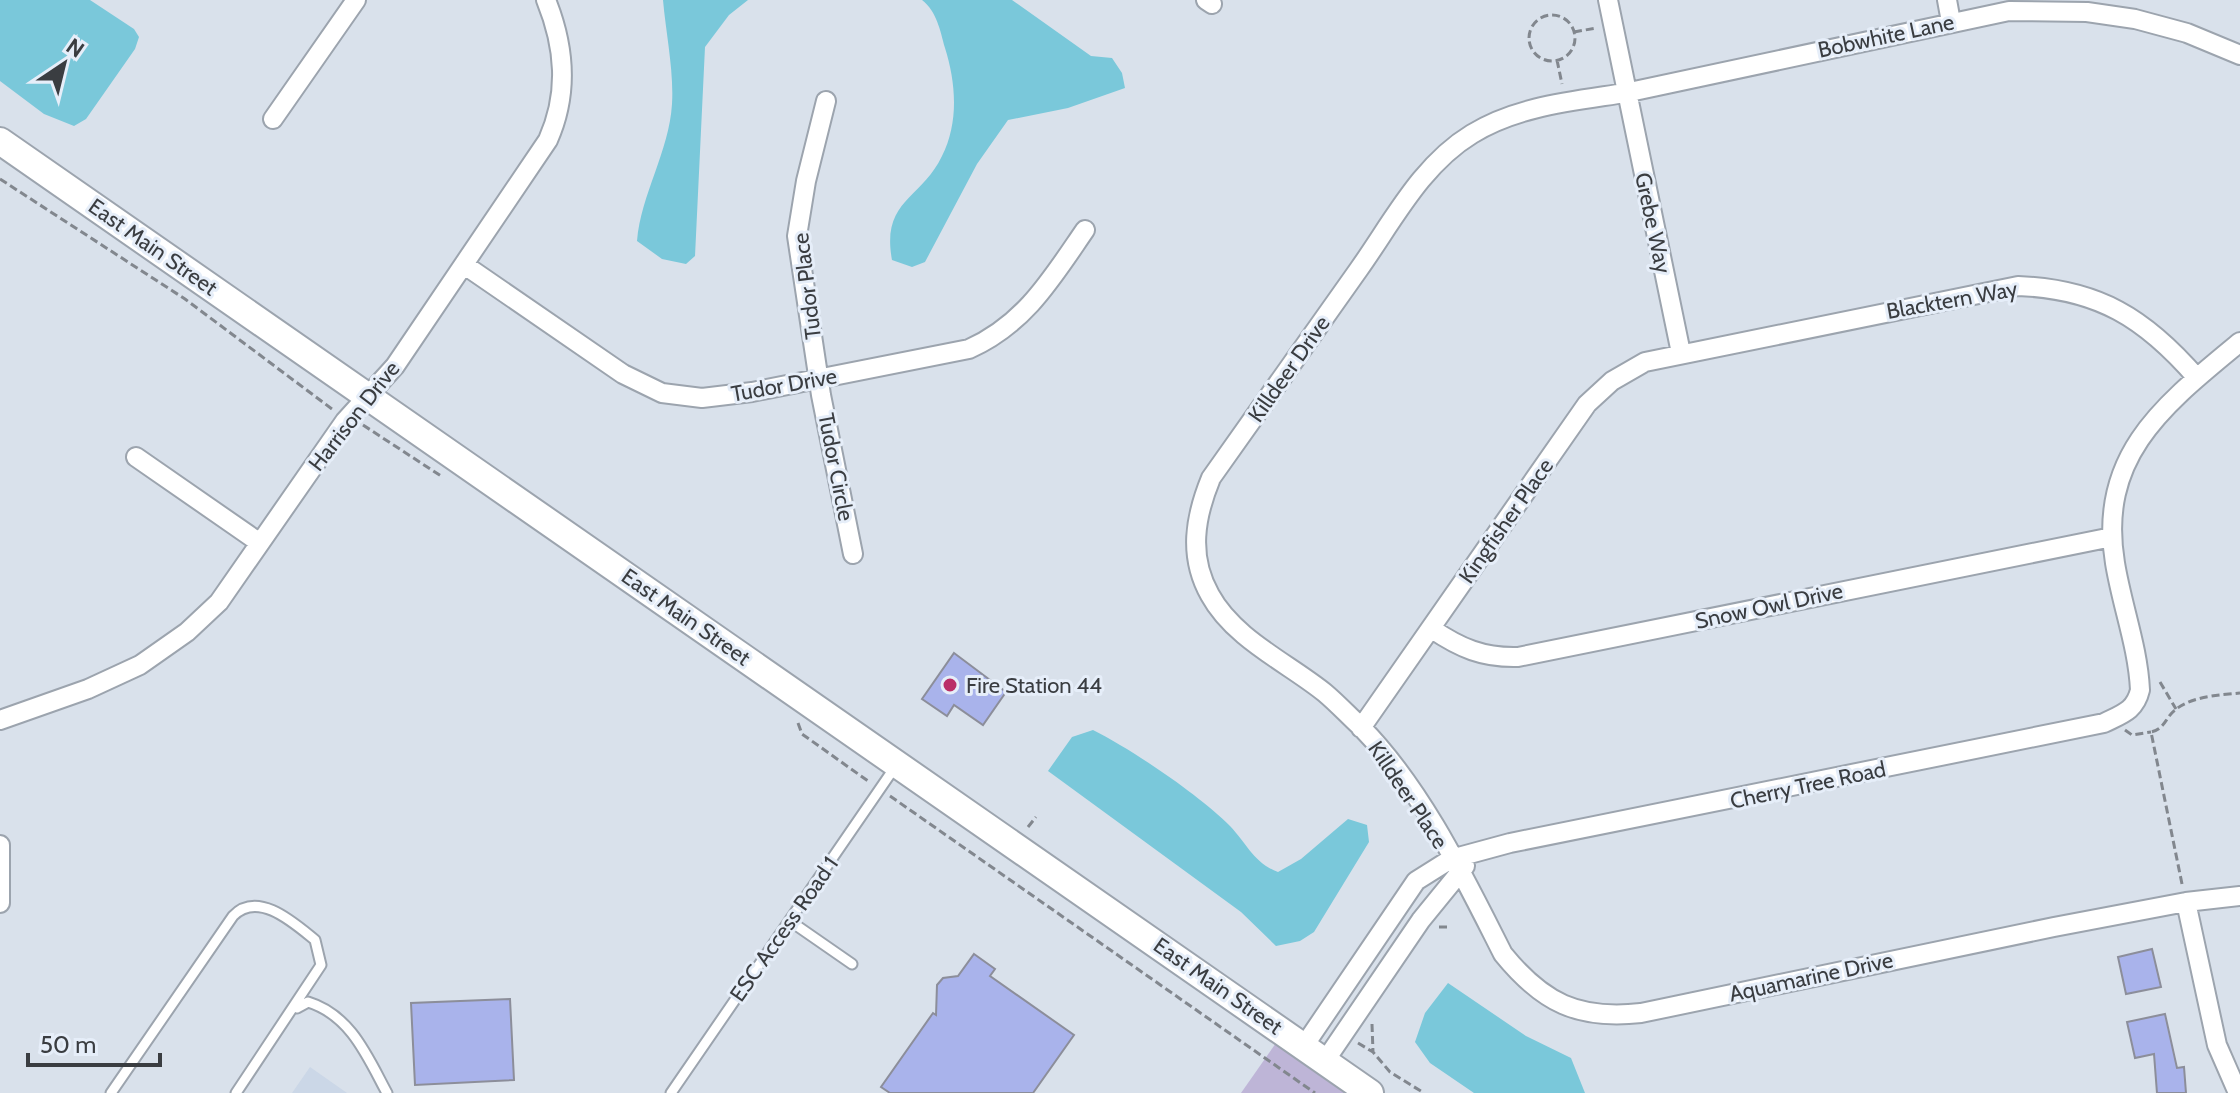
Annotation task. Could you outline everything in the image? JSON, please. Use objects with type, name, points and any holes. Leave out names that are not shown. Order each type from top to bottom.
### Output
[{"type":"main road","name":"East Main Street","points":[[0,141],[1370,1093]]},
{"type":"street","points":[[273,119],[356,0]]},
{"type":"street","name":"Harrison Drive","points":[[0,720],[88,689],[140,665],[187,632],[219,602],[345,421],[395,366],[466,266],[548,140],[556,122],[563,79],[562,55],[546,0]]},
{"type":"street","name":"Grebe Way","points":[[1608,0],[1681,353]]},
{"type":"street","points":[[1947,0],[1951,22]]},
{"type":"street","name":"Bobwhite Lane","points":[[1625,93],[2009,11],[2087,12],[2135,19],[2187,33],[2240,55]]},
{"type":"street","name":"Killdeer Drive","points":[[1361,728],[1326,694],[1226,619],[1209,595],[1195,546],[1201,502],[1211,478],[1400,208],[1447,152],[1473,133],[1504,119],[1562,102],[1625,93]]},
{"type":"street","name":"Tudor Place","points":[[819,379],[797,236],[806,181],[826,101]]},
{"type":"street","name":"Tudor Drive","points":[[466,266],[623,374],[662,393],[702,398],[947,356],[988,340],[1014,322],[1043,292],[1085,230]]},
{"type":"street","name":"Blacktern Way","points":[[1681,353],[1948,298],[2031,286],[2071,292],[2120,310],[2167,344],[2197,378]]},
{"type":"street","points":[[2112,537],[2114,499],[2129,456],[2145,429],[2197,378],[2240,342]]},
{"type":"street","name":"Kingfisher Place","points":[[1361,728],[1587,404],[1612,381],[1645,362],[1681,353]]},
{"type":"street","name":"Tudor Circle","points":[[819,379],[853,554]]},
{"type":"street","points":[[136,457],[260,543]]},
{"type":"street","name":"Snow Owl Drive","points":[[1432,629],[1461,648],[1500,658],[1518,657],[2112,537]]},
{"type":"street","name":"Cherry Tree Road","points":[[1315,1054],[1416,881],[1474,855],[1510,843],[2104,723],[2128,712],[2137,703],[2140,676],[2112,537]]},
{"type":"street","name":"Killdeer Place","points":[[1361,728],[1414,795],[1454,865]]},
{"type":"street","points":[[0,845],[0,903]]},
{"type":"street","points":[[1315,1054],[1344,1034],[1454,865]]},
{"type":"street","name":"Aquamarine Drive","points":[[1454,865],[1503,954],[1520,976],[1564,1007],[1608,1017],[2186,902],[2240,896]]},
{"type":"street","points":[[2186,902],[2217,1045],[2238,1093]]},
{"type":"lane","name":"ESC Access Road 1","points":[[671,1093],[897,764]]},
{"type":"lane","points":[[111,1093],[239,910],[251,906],[271,909],[315,940],[321,965],[236,1093]]},
{"type":"lane","points":[[790,921],[852,964]]},
{"type":"lane","points":[[312,982],[311,998],[315,1005],[342,1023],[363,1046],[387,1093]]},
{"type":"lane","points":[[293,1010],[303,1004],[315,1005]]},
{"type":"path","points":[[1554,16],[1566,21],[1574,32],[1570,52],[1557,60],[1545,60],[1534,52],[1529,40],[1532,27],[1541,18],[1554,16]]},
{"type":"path","points":[[1574,32],[1596,28]]},
{"type":"path","points":[[1557,60],[1562,84]]},
{"type":"path","points":[[0,179],[185,299],[328,407]]},
{"type":"path","points":[[362,425],[432,471]]},
{"type":"path","points":[[2160,682],[2176,709]]},
{"type":"path","points":[[2123,728],[2132,735],[2160,730],[2176,709],[2205,697],[2240,693]]},
{"type":"path","points":[[2151,732],[2186,902]]},
{"type":"path","points":[[906,807],[1315,1093]]},
{"type":"path","points":[[1027,829],[1036,817]]},
{"type":"path","points":[[1344,1034],[1373,1052],[1390,1072],[1424,1093]]},
{"type":"shaded area","points":[[1276,1043],[1349,1093],[1241,1093]]},
{"type":"shaded area","points":[[310,1067],[347,1093],[292,1093]]},
{"type":"water","points":[[0,0],[90,0],[134,29],[139,37],[135,49],[86,119],[74,126],[44,114],[0,81]]},
{"type":"water","points":[[663,0],[748,0],[729,15],[705,47],[695,256],[686,264],[662,259],[637,241],[644,207],[666,139],[672,104]]},
{"type":"water","points":[[922,0],[1012,0],[1091,56],[1112,58],[1122,73],[1125,88],[1068,108],[1008,120],[977,164],[925,262],[912,267],[892,260],[892,225],[897,212],[942,156],[951,130],[954,102],[952,75],[939,28],[935,16]]},
{"type":"water","points":[[1093,730],[1184,787],[1230,826],[1257,858],[1278,872],[1301,859],[1348,819],[1367,825],[1369,842],[1314,932],[1300,941],[1276,946],[1241,912],[1048,771],[1072,737]]},
{"type":"water","points":[[1448,983],[1526,1036],[1571,1058],[1585,1093],[1474,1093],[1430,1063],[1415,1042],[1425,1013]]},
{"type":"building","points":[[954,653],[1006,692],[983,725],[954,705],[947,716],[922,699]]},
{"type":"building","points":[[2152,949],[2161,987],[2126,994],[2118,957]]},
{"type":"building","points":[[974,954],[995,969],[990,976],[1074,1035],[1033,1093],[890,1093],[881,1087],[933,1013],[936,1015],[937,985],[943,978],[958,976]]},
{"type":"building","points":[[510,999],[514,1080],[415,1085],[411,1003]]},
{"type":"building","points":[[2165,1014],[2177,1068],[2184,1067],[2186,1093],[2157,1093],[2154,1054],[2135,1058],[2127,1022]]},
{"type":"place","name":"Fire Station 44","points":[[950,685]]}]
